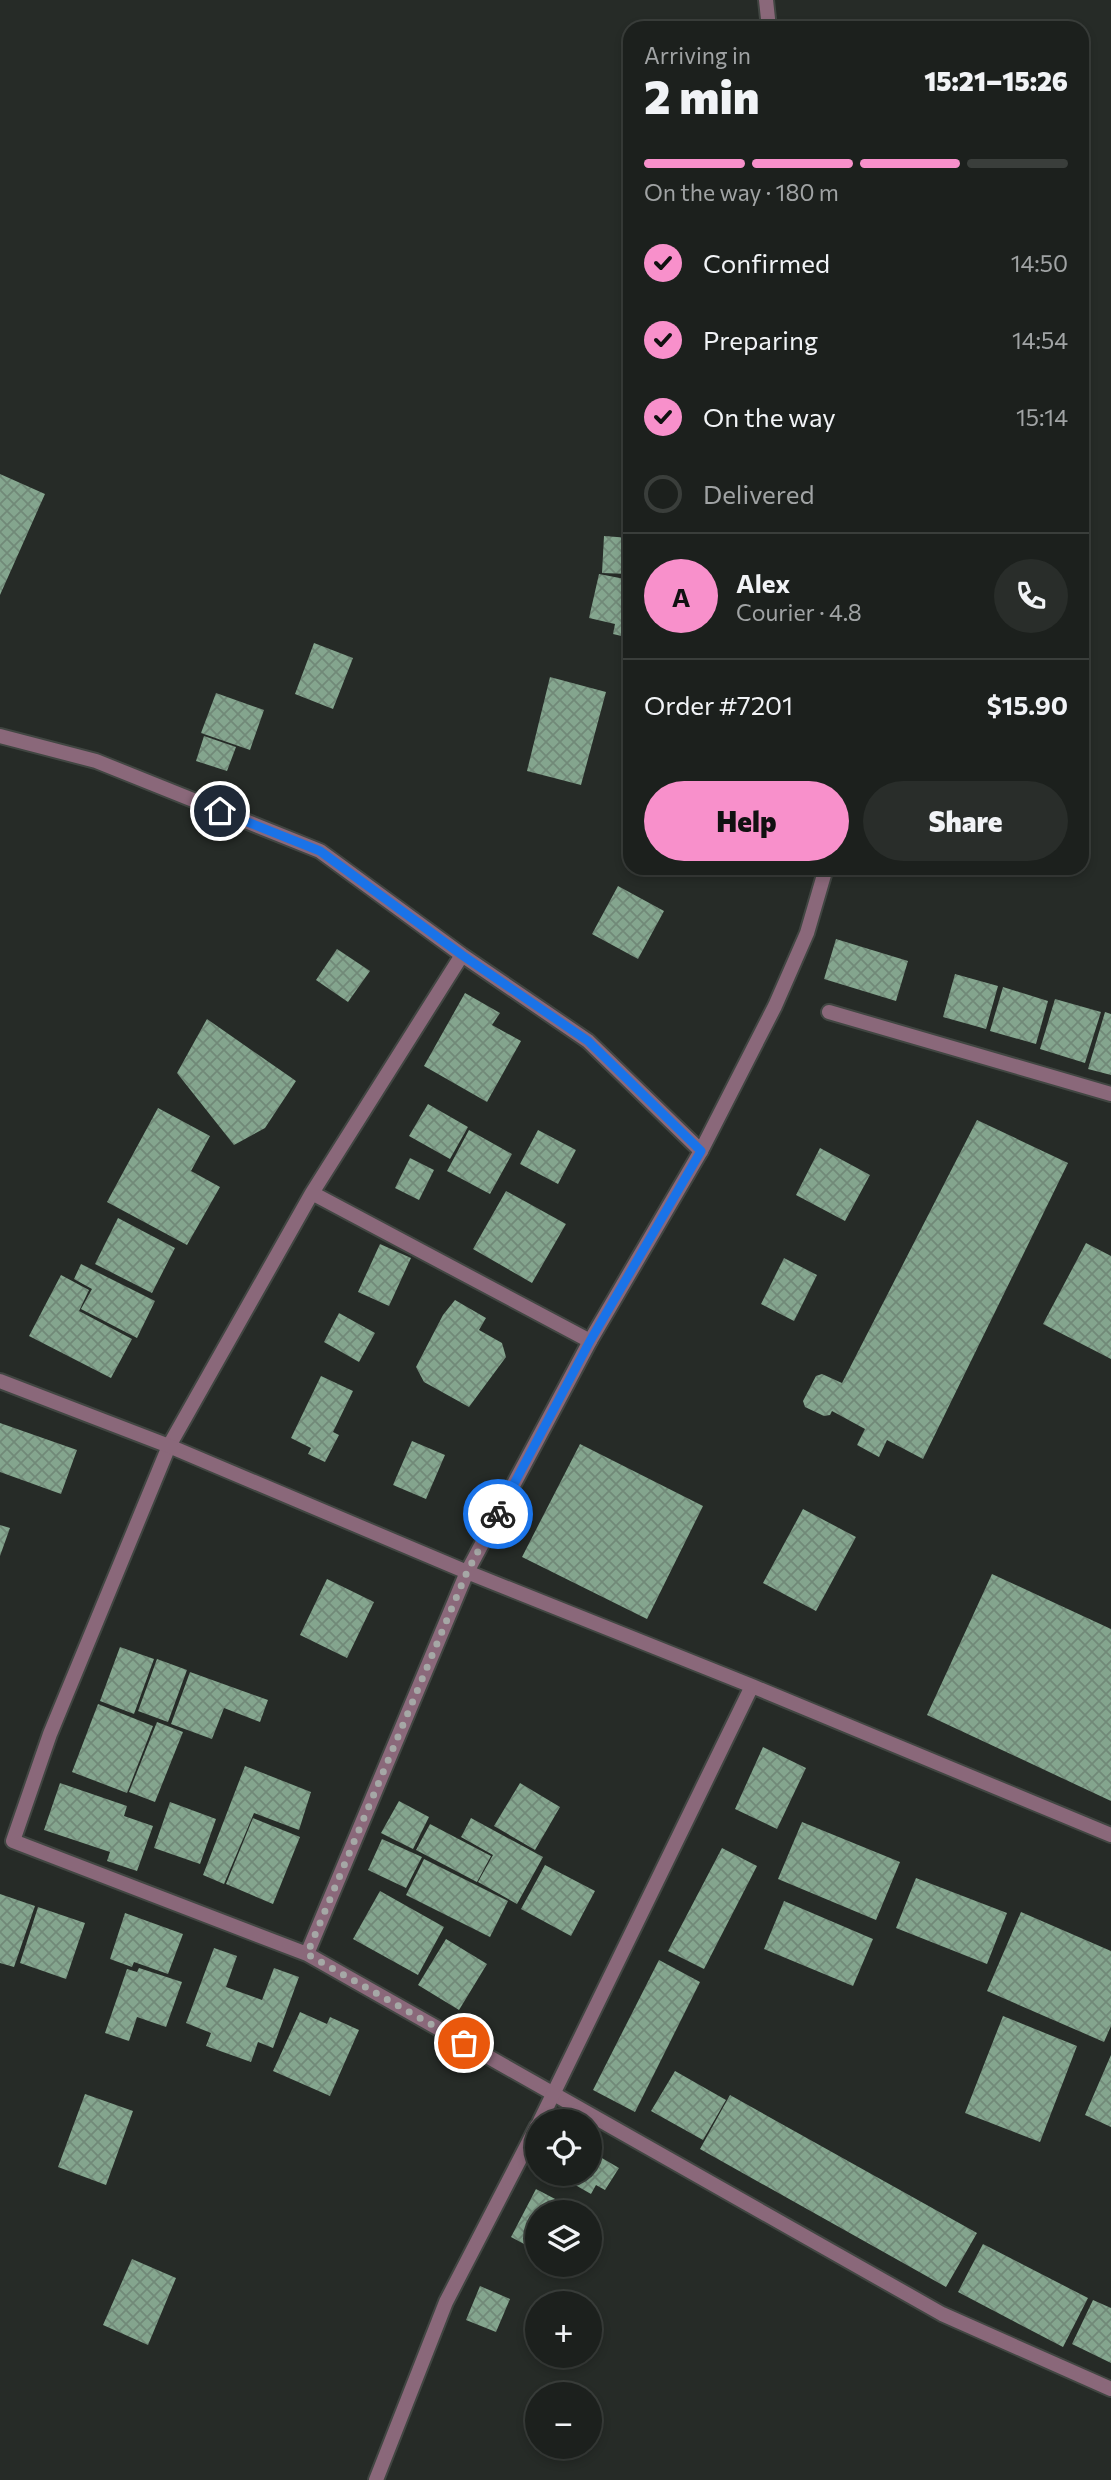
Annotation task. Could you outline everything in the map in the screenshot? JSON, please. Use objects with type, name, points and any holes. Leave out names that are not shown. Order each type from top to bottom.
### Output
[{"type":"street","points":[[766,0],[768,21]]},
{"type":"street","points":[[0,736],[96,761],[320,851],[462,955],[588,1041],[701,1151]]},
{"type":"street","points":[[307,1954],[467,1572],[590,1341],[701,1151],[779,996],[807,933],[825,875]]},
{"type":"street","points":[[462,955],[312,1193],[169,1446],[51,1734],[13,1841],[307,1954],[942,2314],[1111,2389]]},
{"type":"street","points":[[829,1012],[1111,1094]]},
{"type":"street","points":[[312,1193],[590,1341]]},
{"type":"street","points":[[0,1381],[169,1446],[467,1572],[752,1686],[1111,1835]]},
{"type":"street","points":[[546,2109],[752,1686]]},
{"type":"street","points":[[376,2480],[446,2302],[525,2149]]},
{"type":"building","points":[[0,474],[45,494],[0,595]]},
{"type":"building","points":[[604,536],[623,537],[623,574],[602,573]]},
{"type":"building","points":[[599,574],[623,579],[623,636],[613,634],[615,624],[589,618]]},
{"type":"building","points":[[314,643],[353,658],[333,709],[295,694]]},
{"type":"building","points":[[550,677],[606,692],[581,785],[527,771]]},
{"type":"building","points":[[216,693],[264,710],[250,750],[201,733]]},
{"type":"building","points":[[204,736],[236,747],[227,771],[196,761]]},
{"type":"building","points":[[618,886],[664,911],[638,959],[592,934]]},
{"type":"building","points":[[836,939],[908,961],[896,1001],[824,979]]},
{"type":"building","points":[[337,949],[370,971],[348,1002],[316,980]]},
{"type":"building","points":[[955,974],[998,986],[986,1029],[943,1017]]},
{"type":"building","points":[[1003,987],[1048,1001],[1036,1044],[990,1031]]},
{"type":"building","points":[[465,993],[500,1013],[492,1025],[521,1041],[487,1102],[424,1066]]},
{"type":"building","points":[[1055,999],[1101,1012],[1085,1063],[1040,1049]]},
{"type":"building","points":[[1105,1012],[1111,1014],[1111,1075],[1088,1069]]},
{"type":"building","points":[[207,1019],[296,1081],[265,1128],[234,1145],[177,1073]]},
{"type":"building","points":[[428,1104],[468,1127],[450,1159],[409,1136]]},
{"type":"building","points":[[158,1108],[210,1136],[191,1171],[220,1187],[187,1245],[107,1202]]},
{"type":"building","points":[[977,1120],[1068,1163],[923,1459],[887,1440],[879,1457],[857,1445],[865,1429],[832,1411],[830,1415],[824,1416],[805,1407],[803,1401],[816,1376],[822,1374],[842,1383]]},
{"type":"building","points":[[469,1130],[512,1154],[490,1194],[447,1171]]},
{"type":"building","points":[[538,1130],[576,1150],[558,1184],[520,1164]]},
{"type":"building","points":[[820,1148],[870,1175],[845,1221],[796,1195]]},
{"type":"building","points":[[410,1158],[434,1170],[419,1200],[395,1188]]},
{"type":"building","points":[[506,1191],[566,1224],[532,1283],[473,1249]]},
{"type":"building","points":[[118,1218],[175,1248],[152,1293],[95,1264]]},
{"type":"building","points":[[1086,1243],[1111,1256],[1111,1359],[1043,1324]]},
{"type":"building","points":[[380,1244],[411,1258],[389,1306],[358,1292]]},
{"type":"building","points":[[784,1258],[817,1275],[794,1321],[761,1304]]},
{"type":"building","points":[[81,1264],[155,1301],[137,1338],[81,1309],[92,1289],[74,1279]]},
{"type":"building","points":[[61,1275],[89,1290],[79,1311],[132,1339],[111,1378],[29,1336]]},
{"type":"building","points":[[455,1300],[486,1318],[479,1330],[502,1343],[506,1357],[469,1407],[424,1382],[416,1367],[443,1315]]},
{"type":"building","points":[[339,1313],[375,1333],[359,1362],[324,1342]]},
{"type":"building","points":[[321,1376],[353,1391],[333,1432],[339,1435],[325,1462],[308,1454],[311,1448],[291,1438]]},
{"type":"building","points":[[0,1423],[77,1450],[61,1494],[0,1472]]},
{"type":"building","points":[[412,1441],[445,1455],[426,1499],[393,1485]]},
{"type":"building","points":[[580,1444],[703,1506],[647,1619],[522,1557]]},
{"type":"building","points":[[803,1509],[856,1537],[816,1611],[763,1583]]},
{"type":"building","points":[[0,1525],[10,1528],[0,1556]]},
{"type":"building","points":[[992,1574],[1111,1629],[1111,1801],[927,1715]]},
{"type":"building","points":[[327,1579],[374,1602],[347,1658],[300,1635]]},
{"type":"building","points":[[120,1647],[154,1659],[134,1714],[100,1701]]},
{"type":"building","points":[[157,1659],[187,1670],[168,1722],[138,1711]]},
{"type":"building","points":[[190,1672],[268,1700],[260,1722],[224,1708],[212,1739],[171,1724]]},
{"type":"building","points":[[98,1704],[153,1726],[127,1793],[72,1772]]},
{"type":"building","points":[[157,1722],[183,1732],[155,1802],[129,1792]]},
{"type":"building","points":[[763,1747],[806,1768],[777,1829],[735,1809]]},
{"type":"building","points":[[245,1766],[311,1792],[299,1830],[254,1813],[224,1884],[203,1875]]},
{"type":"building","points":[[60,1783],[127,1806],[124,1816],[153,1826],[137,1871],[107,1861],[110,1852],[44,1830]]},
{"type":"building","points":[[520,1783],[560,1807],[535,1850],[494,1826]]},
{"type":"building","points":[[399,1801],[429,1817],[413,1849],[381,1833]]},
{"type":"building","points":[[170,1802],[216,1819],[200,1864],[154,1848]]},
{"type":"building","points":[[253,1818],[300,1837],[273,1904],[226,1884]]},
{"type":"building","points":[[471,1818],[543,1857],[517,1904],[478,1882],[493,1855],[461,1837]]},
{"type":"building","points":[[802,1822],[900,1862],[876,1920],[778,1879]]},
{"type":"building","points":[[430,1824],[491,1856],[477,1882],[416,1850]]},
{"type":"building","points":[[382,1839],[422,1857],[406,1888],[368,1870]]},
{"type":"building","points":[[722,1848],[757,1866],[704,1969],[668,1951]]},
{"type":"building","points":[[424,1859],[508,1901],[490,1937],[406,1895]]},
{"type":"building","points":[[545,1865],[595,1891],[571,1936],[521,1909]]},
{"type":"building","points":[[916,1878],[1007,1913],[987,1964],[896,1928]]},
{"type":"building","points":[[380,1891],[444,1927],[418,1975],[353,1939]]},
{"type":"building","points":[[0,1894],[35,1906],[14,1967],[0,1963]]},
{"type":"building","points":[[784,1901],[873,1939],[853,1986],[764,1949]]},
{"type":"building","points":[[38,1907],[85,1923],[66,1979],[20,1963]]},
{"type":"building","points":[[1021,1912],[1111,1951],[1111,2026],[1104,2042],[987,1991]]},
{"type":"building","points":[[125,1913],[183,1934],[168,1974],[134,1962],[132,1967],[110,1959]]},
{"type":"building","points":[[446,1939],[487,1964],[459,2010],[418,1985]]},
{"type":"building","points":[[214,1948],[237,1956],[226,1987],[262,2000],[274,1968],[299,1977],[273,2048],[258,2042],[251,2062],[206,2046],[211,2033],[186,2023]]},
{"type":"building","points":[[659,1960],[700,1982],[635,2112],[593,2090]]},
{"type":"building","points":[[139,1968],[182,1982],[166,2027],[137,2017],[129,2041],[105,2033],[127,1969],[137,1972]]},
{"type":"building","points":[[300,2012],[327,2024],[330,2017],[359,2030],[330,2096],[273,2071]]},
{"type":"building","points":[[1003,2016],[1077,2046],[1040,2142],[965,2113]]},
{"type":"building","points":[[1111,2055],[1111,2127],[1085,2115]]},
{"type":"building","points":[[675,2071],[726,2100],[703,2140],[651,2111]]},
{"type":"building","points":[[85,2094],[133,2111],[106,2185],[58,2167]]},
{"type":"building","points":[[730,2095],[977,2233],[946,2287],[700,2149]]},
{"type":"building","points":[[602,2158],[619,2168],[605,2190],[598,2186],[602,2186]]},
{"type":"building","points":[[577,2186],[595,2186],[591,2194]]},
{"type":"building","points":[[536,2189],[557,2200],[530,2200]]},
{"type":"building","points":[[525,2210],[525,2245],[511,2237]]},
{"type":"building","points":[[983,2244],[1088,2298],[1063,2347],[958,2292]]},
{"type":"building","points":[[132,2259],[176,2278],[148,2345],[103,2325]]},
{"type":"building","points":[[480,2286],[510,2299],[496,2332],[466,2320]]},
{"type":"building","points":[[1093,2300],[1111,2308],[1111,2363],[1072,2344]]},
{"type":"way so far","points":[[464,2043],[307,1954],[467,1572],[498,1514]]},
{"type":"route","points":[[220,811],[320,851],[462,955],[588,1041],[701,1151],[590,1341],[498,1514]]}]
